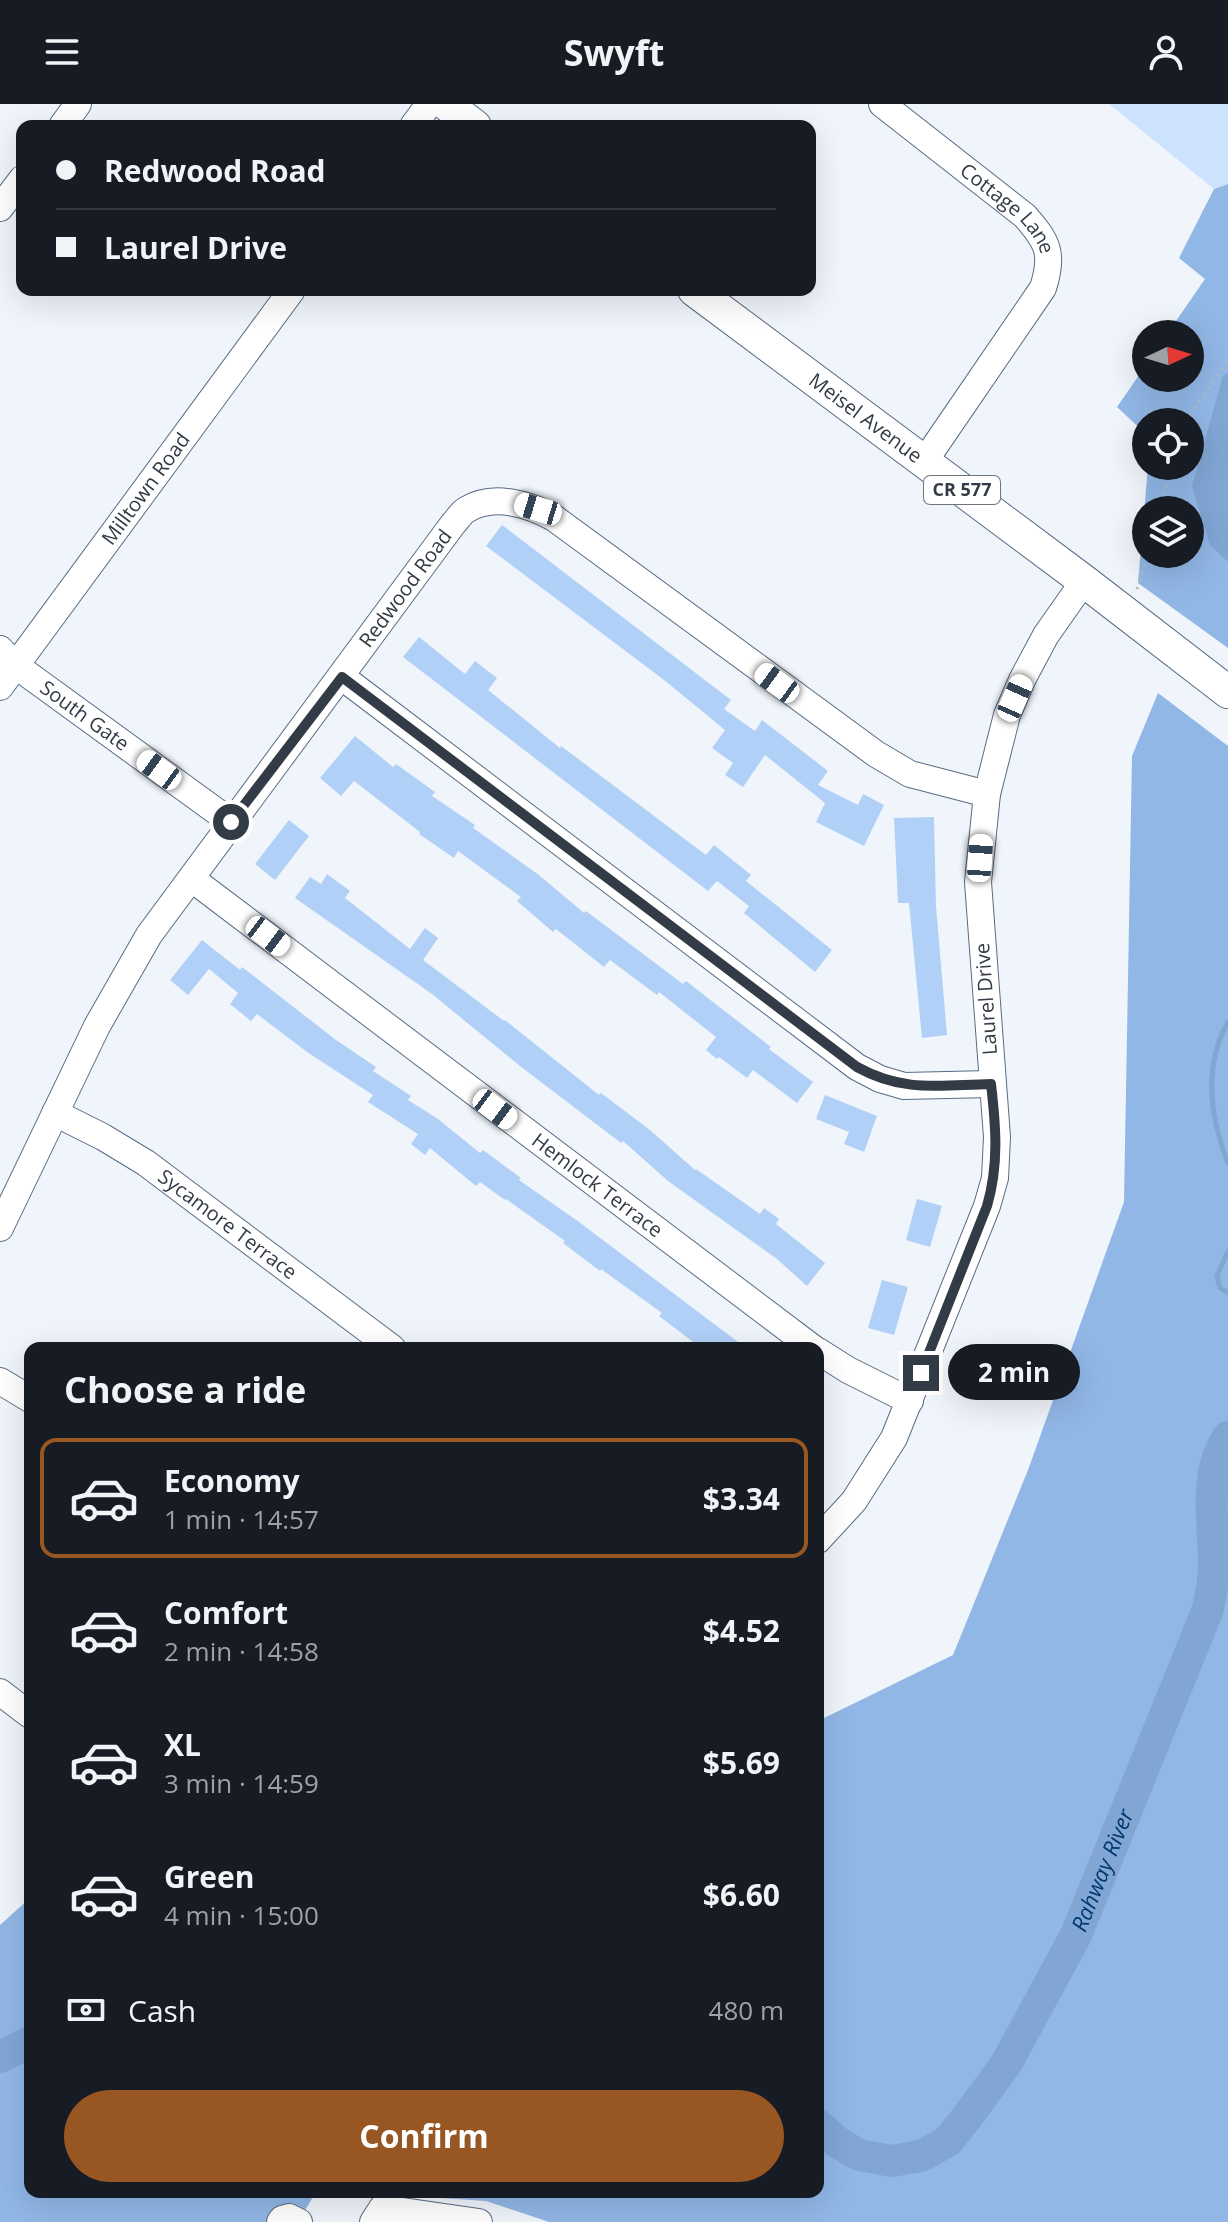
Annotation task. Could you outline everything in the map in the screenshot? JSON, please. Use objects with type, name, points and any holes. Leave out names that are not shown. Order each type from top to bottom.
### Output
[{"type":"main road","points":[[446,104],[467,120]]},
{"type":"main road","name":"Meisel Avenue","points":[[702,296],[1228,692]]},
{"type":"street","name":"Cottage Lane","points":[[882,104],[1025,216],[1042,235],[1049,252],[1049,269],[1043,288],[924,462]]},
{"type":"street","points":[[0,208],[16,187]]},
{"type":"street","name":"Milltown Road","points":[[5,667],[287,296]]},
{"type":"street","name":"Redwood Road","points":[[0,1228],[97,1026],[149,935],[466,510],[493,503],[520,503],[554,518],[876,754],[910,774],[987,794]]},
{"type":"street","name":"Laurel Drive","points":[[824,1534],[854,1501],[894,1438],[987,1206],[995,1178],[997,1137],[978,882],[987,794],[1007,715],[1022,680],[1046,635],[1084,581]]},
{"type":"street","name":"South Gate","points":[[5,667],[231,822]]},
{"type":"street","points":[[342,677],[857,1067],[880,1079],[904,1086],[991,1084]]},
{"type":"street","name":"Hemlock Terrace","points":[[192,879],[805,1342]]},
{"type":"street","name":"Sycamore Terrace","points":[[55,1113],[146,1163],[384,1342]]},
{"type":"street","points":[[824,1354],[910,1401]]},
{"type":"street","points":[[0,1381],[24,1395]]},
{"type":"street","points":[[0,1692],[24,1710]]},
{"type":"street","points":[[373,2222],[382,2208],[479,2222]]},
{"type":"street","points":[[280,2222],[289,2217],[299,2222]]},
{"type":"path","points":[[1195,408],[1228,360]]},
{"type":"path","points":[[1136,592],[1143,568]]},
{"type":"shaded area","points":[[1109,104],[1228,104],[1228,184],[1214,189]]},
{"type":"shaded area","points":[[1228,184],[1228,648],[1138,583],[1139,568],[1204,568],[1204,496],[1145,496],[1147,480],[1204,480],[1204,408],[1132,408],[1132,421],[1117,407],[1132,385],[1132,392],[1204,392],[1204,320],[1177,320],[1205,279],[1179,258],[1214,189]]},
{"type":"shaded area","points":[[1228,373],[1228,562],[1210,545],[1204,525],[1204,496],[1195,496],[1192,486],[1194,480],[1204,480],[1204,443],[1223,376]]},
{"type":"shaded area","points":[[1158,693],[1228,746],[1228,2222],[549,2222],[486,2201],[441,2198],[824,2198],[824,1718],[953,1655],[1028,1470],[1124,1202],[1132,756]]},
{"type":"shaded area","points":[[24,1903],[24,2198],[312,2198],[298,2222],[0,2222],[0,1925]]},
{"type":"building","points":[[502,525],[731,700],[724,709],[755,731],[762,720],[828,771],[818,785],[858,805],[863,794],[884,805],[864,846],[816,822],[825,803],[765,755],[743,787],[725,775],[733,763],[712,748],[725,730],[664,680],[486,546]]},
{"type":"building","points":[[419,637],[465,674],[475,661],[497,678],[488,690],[560,748],[706,855],[714,845],[751,875],[746,881],[832,950],[815,972],[744,913],[749,906],[717,881],[708,891],[403,657]]},
{"type":"building","points":[[355,736],[393,767],[396,764],[435,792],[432,796],[475,825],[473,828],[539,875],[584,913],[586,911],[683,984],[686,981],[771,1047],[769,1049],[813,1082],[797,1103],[753,1070],[747,1078],[719,1057],[717,1059],[706,1050],[716,1037],[659,992],[657,995],[610,960],[604,967],[556,929],[553,932],[517,901],[521,897],[458,851],[454,858],[354,781],[341,796],[320,778]]},
{"type":"building","points":[[934,817],[936,906],[947,1035],[922,1038],[909,903],[898,903],[894,818]]},
{"type":"building","points":[[289,820],[309,836],[275,880],[255,864]]},
{"type":"building","points":[[327,874],[350,891],[345,898],[410,949],[425,928],[438,938],[423,960],[599,1095],[601,1093],[650,1130],[695,1170],[760,1214],[764,1208],[779,1219],[776,1224],[825,1263],[807,1286],[777,1259],[668,1181],[623,1141],[621,1143],[520,1066],[432,994],[295,898],[310,877],[321,884]]},
{"type":"building","points":[[202,940],[376,1067],[373,1071],[411,1096],[408,1100],[438,1119],[480,1153],[483,1150],[738,1342],[693,1342],[659,1316],[662,1313],[600,1271],[563,1243],[565,1241],[506,1199],[480,1182],[476,1186],[430,1148],[425,1155],[411,1144],[418,1134],[368,1102],[373,1095],[307,1052],[257,1014],[251,1021],[230,1004],[238,993],[209,969],[188,995],[170,980]]},
{"type":"building","points":[[825,1095],[877,1116],[864,1152],[844,1144],[849,1132],[816,1119]]},
{"type":"building","points":[[917,1199],[942,1206],[930,1247],[906,1240]]},
{"type":"building","points":[[882,1280],[908,1287],[894,1335],[868,1328]]},
{"type":"waterway","points":[[1228,1022],[1220,1039],[1212,1074],[1213,1110],[1228,1163]]},
{"type":"waterway","points":[[1228,1251],[1217,1276],[1220,1288],[1228,1293]]},
{"type":"waterway","name":"Rahway River","points":[[824,2130],[859,2155],[892,2161],[921,2156],[948,2141],[1006,2064],[1076,1935],[1208,1609],[1214,1571],[1213,1483],[1215,1467],[1228,1437]]},
{"type":"waterway","name":"Rahway River","points":[[0,2057],[24,2045]]},
{"type":"route","points":[[231,822],[342,677],[857,1067],[880,1079],[904,1086],[991,1084],[997,1137],[995,1178],[987,1206],[921,1373]]}]
